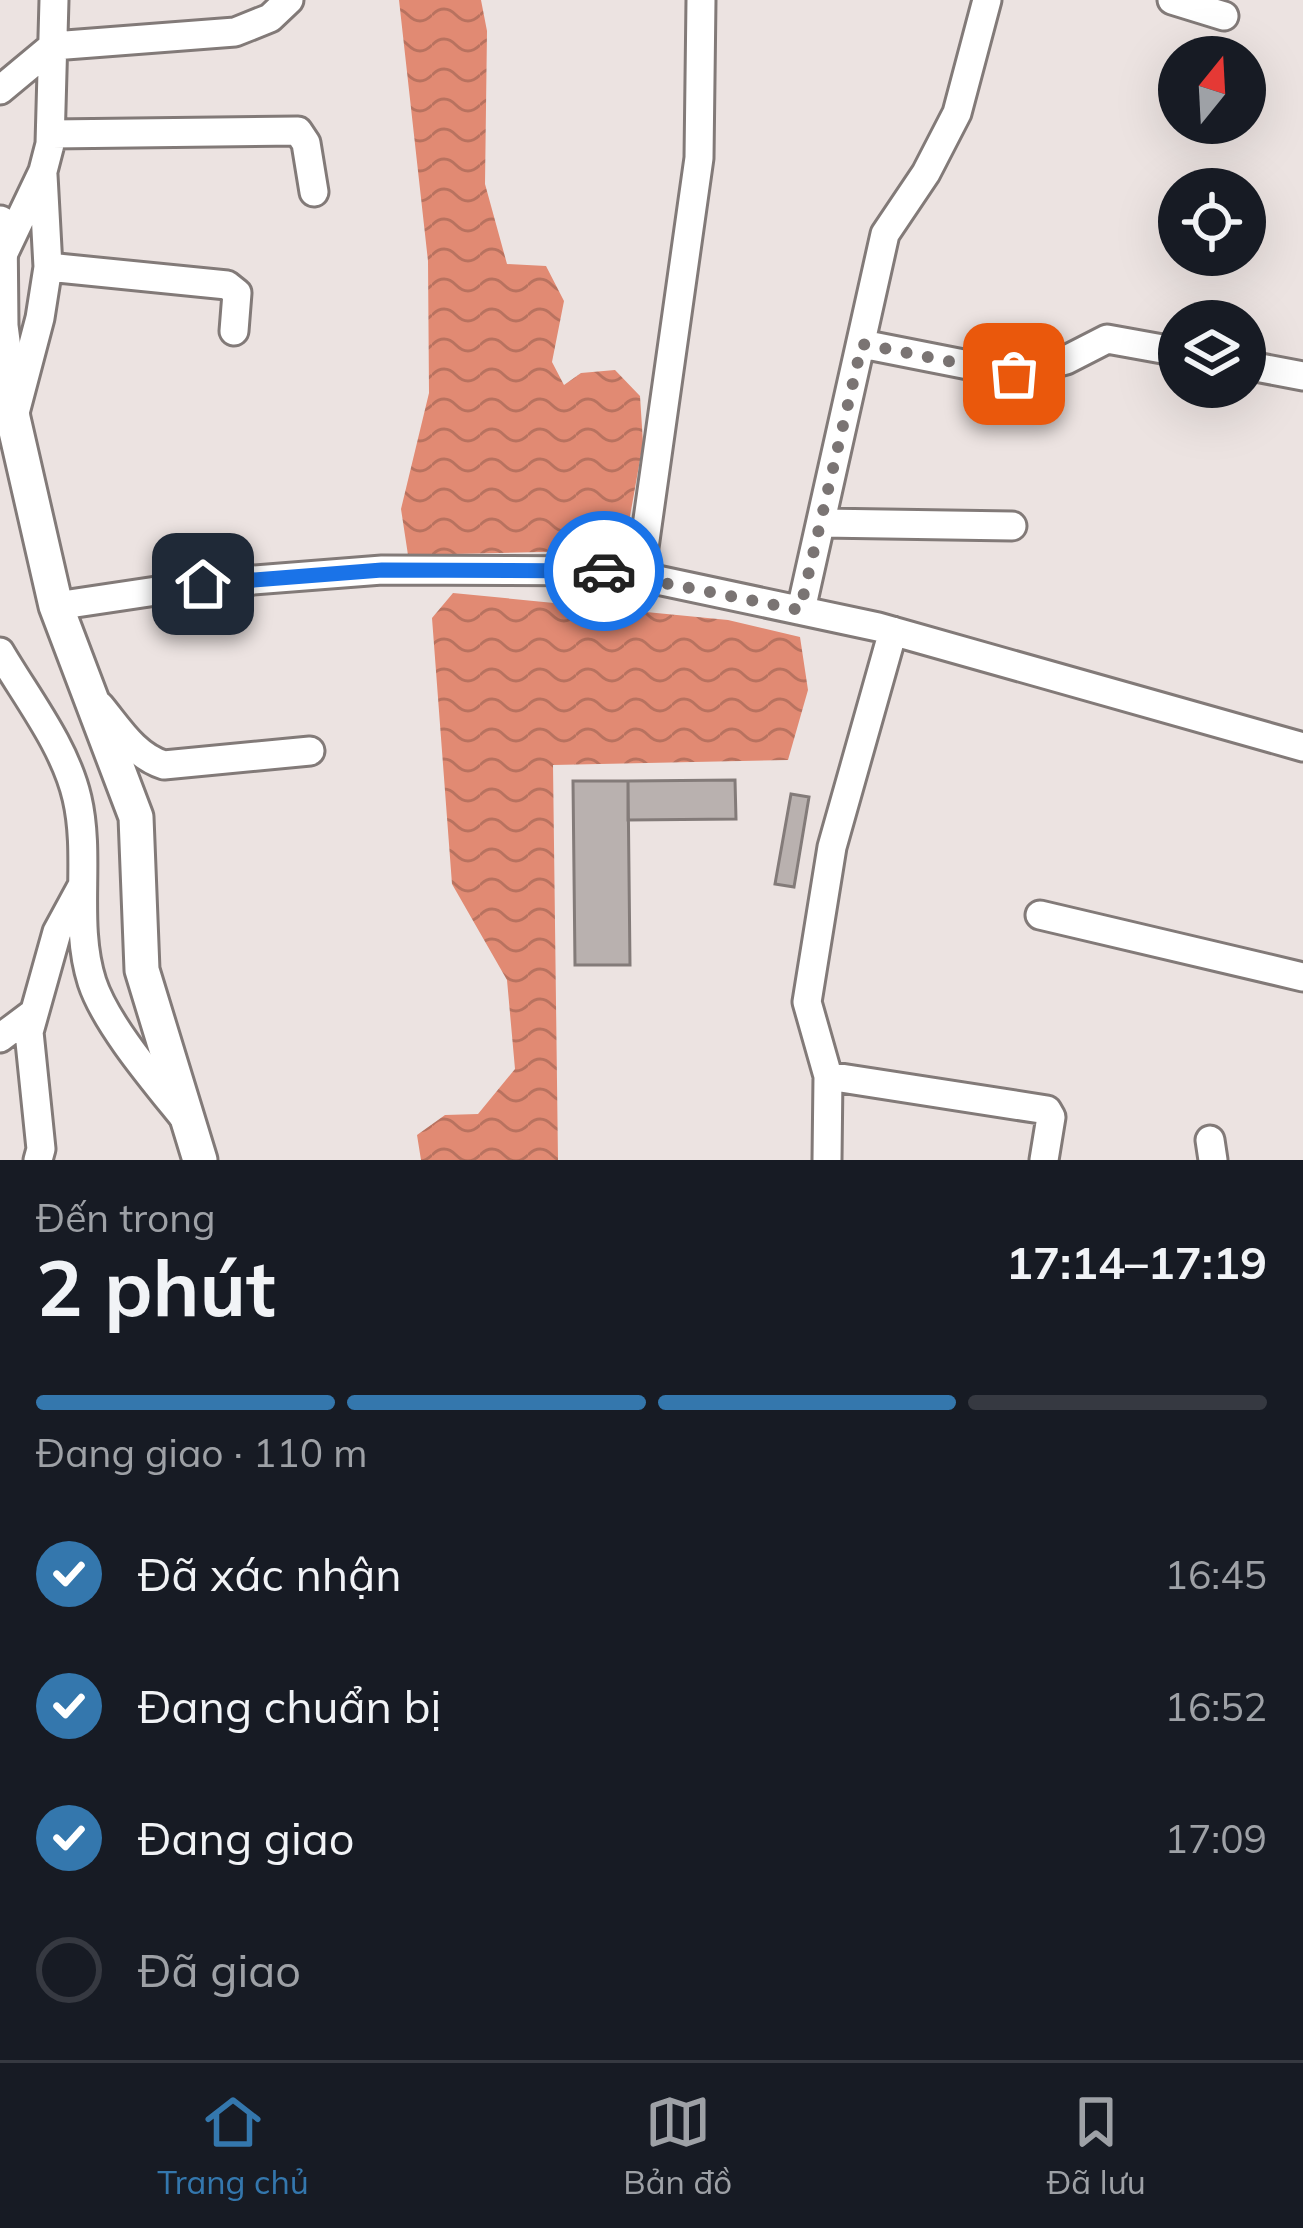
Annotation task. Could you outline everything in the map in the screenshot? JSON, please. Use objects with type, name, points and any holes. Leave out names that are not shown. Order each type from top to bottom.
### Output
[{"type":"main road","points":[[0,223],[0,330],[14,418],[56,606],[136,817],[142,970],[200,1160]]},
{"type":"street","points":[[1,259],[43,171],[52,134],[54,0]]},
{"type":"street","points":[[0,90],[52,46],[235,32],[270,18],[289,0]]},
{"type":"street","points":[[640,576],[699,158],[701,0]]},
{"type":"street","points":[[800,610],[885,234],[958,113],[987,0]]},
{"type":"street","points":[[1172,0],[1224,16]]},
{"type":"street","points":[[52,134],[298,131],[306,143],[314,192]]},
{"type":"street","points":[[14,418],[48,267],[43,171]]},
{"type":"street","points":[[48,267],[227,285],[237,292],[234,331]]},
{"type":"street","points":[[862,344],[1014,374],[1066,360],[1105,339],[1158,348]]},
{"type":"street","points":[[1266,369],[1303,376]]},
{"type":"street","points":[[822,523],[1012,526]]},
{"type":"street","points":[[56,606],[203,584],[382,570],[615,571],[893,631],[1303,747]]},
{"type":"street","points":[[827,1160],[828,1076],[807,1002],[832,848],[893,631]]},
{"type":"street","points":[[0,652],[69,772],[83,842],[84,932],[97,995],[147,1072],[189,1125]]},
{"type":"street","points":[[92,697],[132,746],[164,766],[310,751]]},
{"type":"street","points":[[38,1160],[41,1149],[29,1049],[32,1014],[57,932],[84,882]]},
{"type":"street","points":[[1040,915],[1303,976]]},
{"type":"street","points":[[0,1038],[32,1014]]},
{"type":"street","points":[[828,1076],[1047,1110],[1051,1117],[1044,1160]]},
{"type":"water","points":[[399,0],[481,0],[487,31],[485,184],[507,264],[546,266],[564,301],[552,362],[564,385],[581,373],[615,370],[640,396],[643,443],[624,550],[408,555],[401,509],[429,393],[428,261]]},
{"type":"water","points":[[453,593],[728,620],[800,637],[808,690],[788,760],[553,765],[558,1160],[421,1160],[417,1135],[445,1115],[478,1114],[515,1069],[507,980],[452,884],[432,618]]},
{"type":"building","points":[[735,780],[736,819],[628,820],[628,781]]},
{"type":"building","points":[[573,781],[628,781],[630,965],[575,965]]},
{"type":"building","points":[[791,794],[809,797],[794,887],[775,884]]},
{"type":"way so far","points":[[604,571],[800,610],[862,344],[1014,374]]},
{"type":"route","points":[[203,584],[382,570],[604,571]]}]
